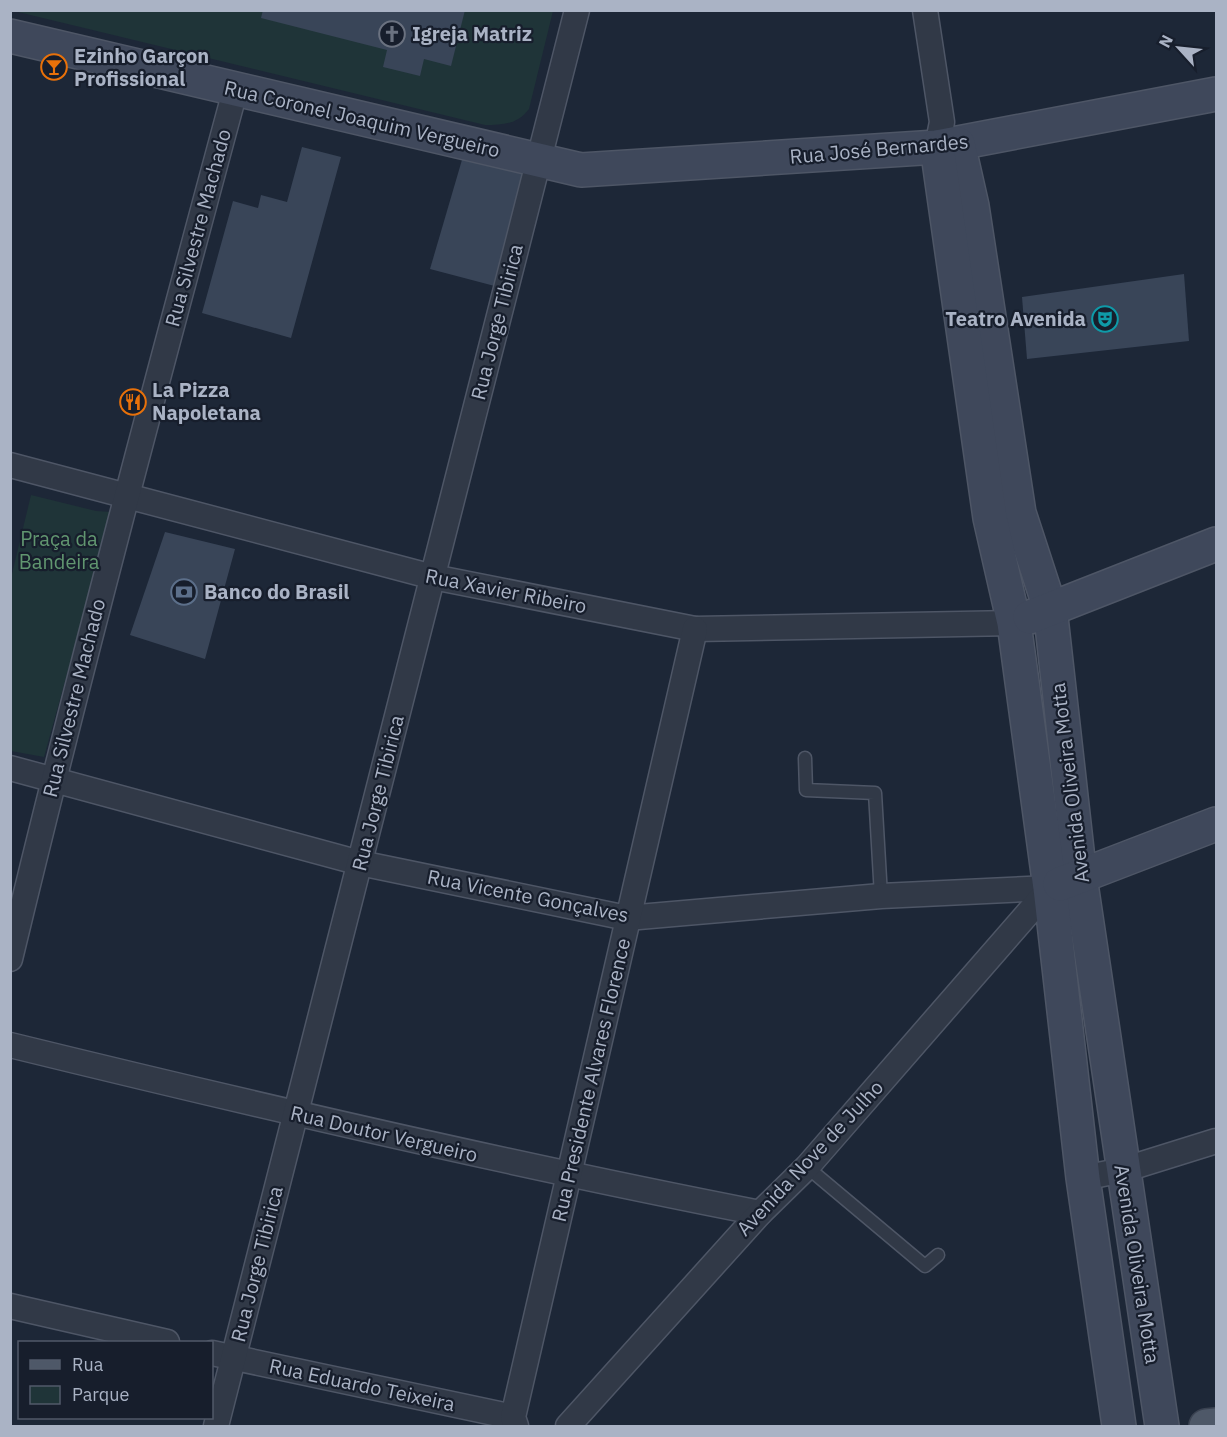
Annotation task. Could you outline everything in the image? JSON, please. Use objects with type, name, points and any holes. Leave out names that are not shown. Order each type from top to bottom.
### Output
[{"type":"main road","name":"Rua Coronel Joaquim Vergueiro","points":[[10,36],[235,91],[539,159]]},
{"type":"main road","name":"Rua José Bernardes","points":[[539,159],[581,170],[946,138],[1216,94]]},
{"type":"main road","name":"Avenida Oliveira Motta","points":[[946,138],[981,349],[1005,516],[1014,624],[1050,888],[1083,1178],[1119,1426]]},
{"type":"main road","name":"Avenida Oliveira Motta","points":[[981,349],[1007,425],[1005,516],[1050,608],[1080,877],[1162,1426]]},
{"type":"main road","points":[[1014,624],[1216,544]]},
{"type":"main road","points":[[1050,888],[1216,824]]},
{"type":"main road","points":[[1206,1426],[1216,1425]]},
{"type":"street","name":"Rua Jorge Tibirica","points":[[216,1426],[223,1355],[295,1115],[577,10]]},
{"type":"street","points":[[925,10],[946,138]]},
{"type":"street","name":"Rua Silvestre Machado","points":[[10,960],[53,779],[235,91]]},
{"type":"street","name":"Rua Xavier Ribeiro","points":[[10,465],[127,494],[433,577],[695,629],[1014,624]]},
{"type":"street","name":"Rua Presidente Alvares Florence","points":[[514,1422],[627,918],[695,629]]},
{"type":"street","points":[[10,768],[53,779]]},
{"type":"street","name":"Rua Vicente Gonçalves","points":[[53,779],[360,863],[627,918],[880,896],[1050,888]]},
{"type":"street","name":"Avenida Nove de Julho","points":[[568,1426],[760,1213],[807,1167],[1050,888]]},
{"type":"street","name":"Rua Doutor Vergueiro","points":[[10,1045],[295,1115],[570,1176],[760,1213]]},
{"type":"street","points":[[1083,1178],[1123,1170],[1216,1141]]},
{"type":"street","points":[[10,1306],[163,1341]]},
{"type":"street","name":"Rua Eduardo Teixeira","points":[[223,1355],[514,1422]]},
{"type":"lane","points":[[805,758],[806,790],[876,793],[880,896]]},
{"type":"lane","points":[[807,1167],[925,1266],[938,1256]]},
{"type":"green space","points":[[14,11],[553,11],[529,109],[520,118],[510,123],[485,125]]},
{"type":"green space","name":"Praça da Bandeira","points":[[31,495],[96,511],[112,512],[44,757],[11,751],[11,578]]},
{"type":"building","name":"Igreja Matriz","points":[[263,10],[465,10],[451,66],[424,59],[420,76],[383,67],[387,50],[261,18]]},
{"type":"building","points":[[302,147],[341,157],[291,338],[202,313],[233,201],[258,208],[261,195],[287,202]]},
{"type":"building","points":[[464,153],[530,171],[506,289],[430,269]]},
{"type":"building","name":"Teatro Avenida","points":[[1184,274],[1189,341],[1027,359],[1022,297]]},
{"type":"building","name":"Banco do Brasil","points":[[165,532],[235,549],[205,659],[130,635]]},
{"type":"place","name":"Igreja Matriz","points":[[392,34]]},
{"type":"place","name":"Ezinho Garçon Profissional","points":[[54,67]]},
{"type":"place","name":"Teatro Avenida","points":[[1105,319]]},
{"type":"place","name":"La Pizza Napoletana","points":[[133,402]]},
{"type":"place","name":"Banco do Brasil","points":[[184,592]]}]
